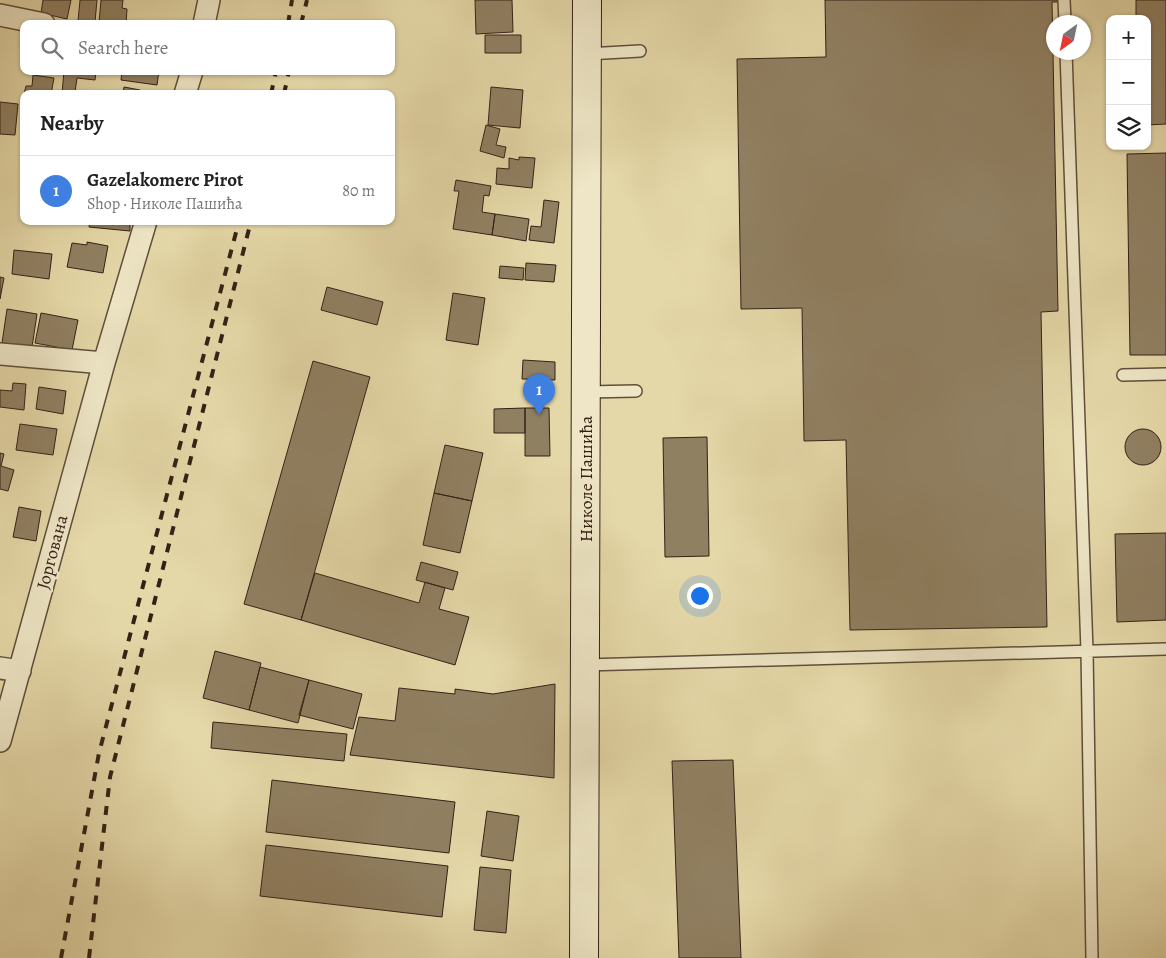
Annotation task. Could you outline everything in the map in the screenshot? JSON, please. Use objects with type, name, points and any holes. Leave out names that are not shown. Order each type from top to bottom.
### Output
[{"type":"main road","name":"Николе Пашића","points":[[584,958],[587,0]]},
{"type":"street","points":[[205,20],[209,0]]},
{"type":"street","points":[[0,15],[24,20]]},
{"type":"street","points":[[186,90],[191,75]]},
{"type":"street","name":"Јоргована","points":[[0,741],[10,669],[145,225]]},
{"type":"street","points":[[0,354],[104,363]]},
{"type":"lane","points":[[1064,0],[1065,15]]},
{"type":"lane","points":[[587,54],[640,51]]},
{"type":"lane","points":[[1066,60],[1087,651],[1092,958]]},
{"type":"lane","points":[[1123,375],[1166,374]]},
{"type":"lane","points":[[586,392],[636,391]]},
{"type":"lane","points":[[585,665],[1166,649]]},
{"type":"building","points":[[43,0],[71,0],[67,19],[41,13]]},
{"type":"building","points":[[80,0],[97,0],[95,20],[78,20]]},
{"type":"building","points":[[101,0],[123,0],[122,8],[127,9],[126,20],[99,20]]},
{"type":"building","points":[[475,0],[512,0],[513,32],[476,34]]},
{"type":"building","points":[[825,0],[1060,0],[1060,2],[1052,2],[1052,15],[1046,15],[1046,60],[1053,60],[1058,311],[1041,312],[1047,627],[850,630],[846,440],[804,441],[802,308],[741,309],[737,59],[826,57]]},
{"type":"building","points":[[1136,0],[1166,0],[1166,124],[1151,125],[1151,15],[1136,15]]},
{"type":"building","points":[[485,35],[521,35],[521,53],[485,53]]},
{"type":"building","points":[[33,75],[54,78],[52,90],[25,90],[26,86],[32,86]]},
{"type":"building","points":[[64,75],[96,75],[95,80],[77,78],[75,90],[62,90]]},
{"type":"building","points":[[122,75],[158,75],[157,85],[121,80]]},
{"type":"building","points":[[124,87],[140,90],[124,90]]},
{"type":"building","points":[[491,87],[523,90],[520,128],[488,125]]},
{"type":"building","points":[[0,102],[18,104],[15,135],[0,134]]},
{"type":"building","points":[[486,125],[500,129],[496,145],[506,147],[504,158],[480,151]]},
{"type":"building","points":[[1166,153],[1166,355],[1130,355],[1127,154]]},
{"type":"building","points":[[519,157],[535,158],[532,188],[496,184],[497,168],[509,169],[509,158],[519,160]]},
{"type":"building","points":[[456,180],[491,186],[489,196],[484,195],[482,212],[495,214],[492,235],[453,229],[459,191],[454,191]]},
{"type":"building","points":[[544,200],[559,202],[554,243],[529,240],[531,226],[541,227]]},
{"type":"building","points":[[495,214],[529,219],[526,241],[492,235]]},
{"type":"building","points":[[89,225],[130,225],[130,231],[89,227]]},
{"type":"building","points":[[87,242],[108,246],[103,273],[67,267],[72,243],[87,245]]},
{"type":"building","points":[[14,250],[52,254],[49,279],[12,274]]},
{"type":"building","points":[[526,263],[556,265],[554,282],[525,280]]},
{"type":"building","points":[[500,266],[524,268],[523,280],[499,278]]},
{"type":"building","points":[[0,277],[4,278],[0,299]]},
{"type":"building","points":[[327,287],[383,302],[377,325],[321,310]]},
{"type":"building","points":[[453,293],[485,298],[478,345],[446,340]]},
{"type":"building","points":[[7,309],[37,314],[32,347],[2,343]]},
{"type":"building","points":[[41,313],[78,320],[72,350],[35,343]]},
{"type":"building","points":[[523,360],[555,362],[555,380],[522,379]]},
{"type":"building","points":[[313,361],[370,377],[301,620],[244,604]]},
{"type":"building","points":[[13,383],[26,384],[24,410],[0,407],[0,390],[12,391]]},
{"type":"building","points":[[39,387],[66,391],[63,414],[36,409]]},
{"type":"building","points":[[525,408],[525,433],[494,433],[494,409]]},
{"type":"building","points":[[525,408],[549,408],[550,456],[525,456]]},
{"type":"building","points":[[20,424],[57,429],[53,455],[16,450]]},
{"type":"building","points":[[1143,429],[1150,430],[1156,434],[1160,440],[1160,454],[1156,460],[1150,464],[1143,465],[1136,464],[1130,460],[1126,454],[1125,447],[1126,440],[1130,434],[1136,430]]},
{"type":"building","points":[[707,437],[709,556],[665,557],[663,438]]},
{"type":"building","points":[[445,445],[483,453],[472,501],[434,493]]},
{"type":"building","points":[[0,453],[4,454],[1,466],[14,470],[8,491],[0,489]]},
{"type":"building","points":[[434,493],[472,501],[460,553],[423,545]]},
{"type":"building","points":[[19,507],[41,511],[36,541],[13,537]]},
{"type":"building","points":[[1166,533],[1166,620],[1117,622],[1115,534]]},
{"type":"building","points":[[421,562],[458,572],[453,590],[416,580]]},
{"type":"building","points":[[315,573],[419,603],[425,582],[445,588],[439,609],[469,617],[455,665],[301,620]]},
{"type":"building","points":[[215,651],[261,663],[249,710],[203,698]]},
{"type":"building","points":[[260,667],[309,680],[298,723],[249,710]]},
{"type":"building","points":[[309,680],[362,694],[353,729],[299,715]]},
{"type":"building","points":[[555,684],[554,778],[350,755],[359,717],[395,721],[399,688],[455,694],[455,689],[493,694]]},
{"type":"building","points":[[213,722],[347,734],[344,761],[211,748]]},
{"type":"building","points":[[733,760],[741,958],[679,958],[672,761]]},
{"type":"building","points":[[272,780],[455,802],[449,853],[266,832]]},
{"type":"building","points":[[487,811],[519,816],[513,861],[481,856]]},
{"type":"building","points":[[266,845],[448,866],[442,917],[260,896]]},
{"type":"building","points":[[480,867],[511,870],[506,933],[474,930]]},
{"type":"railway","points":[[289,20],[292,0]]},
{"type":"railway","points":[[302,20],[307,0]]},
{"type":"railway","points":[[272,90],[275,75]]},
{"type":"railway","points":[[285,90],[288,75]]},
{"type":"railway","points":[[61,958],[99,753],[238,225]]},
{"type":"railway","points":[[89,958],[110,777],[250,225]]},
{"type":"place","name":"Gazelakomerc Pirot","points":[[539,415]]}]
